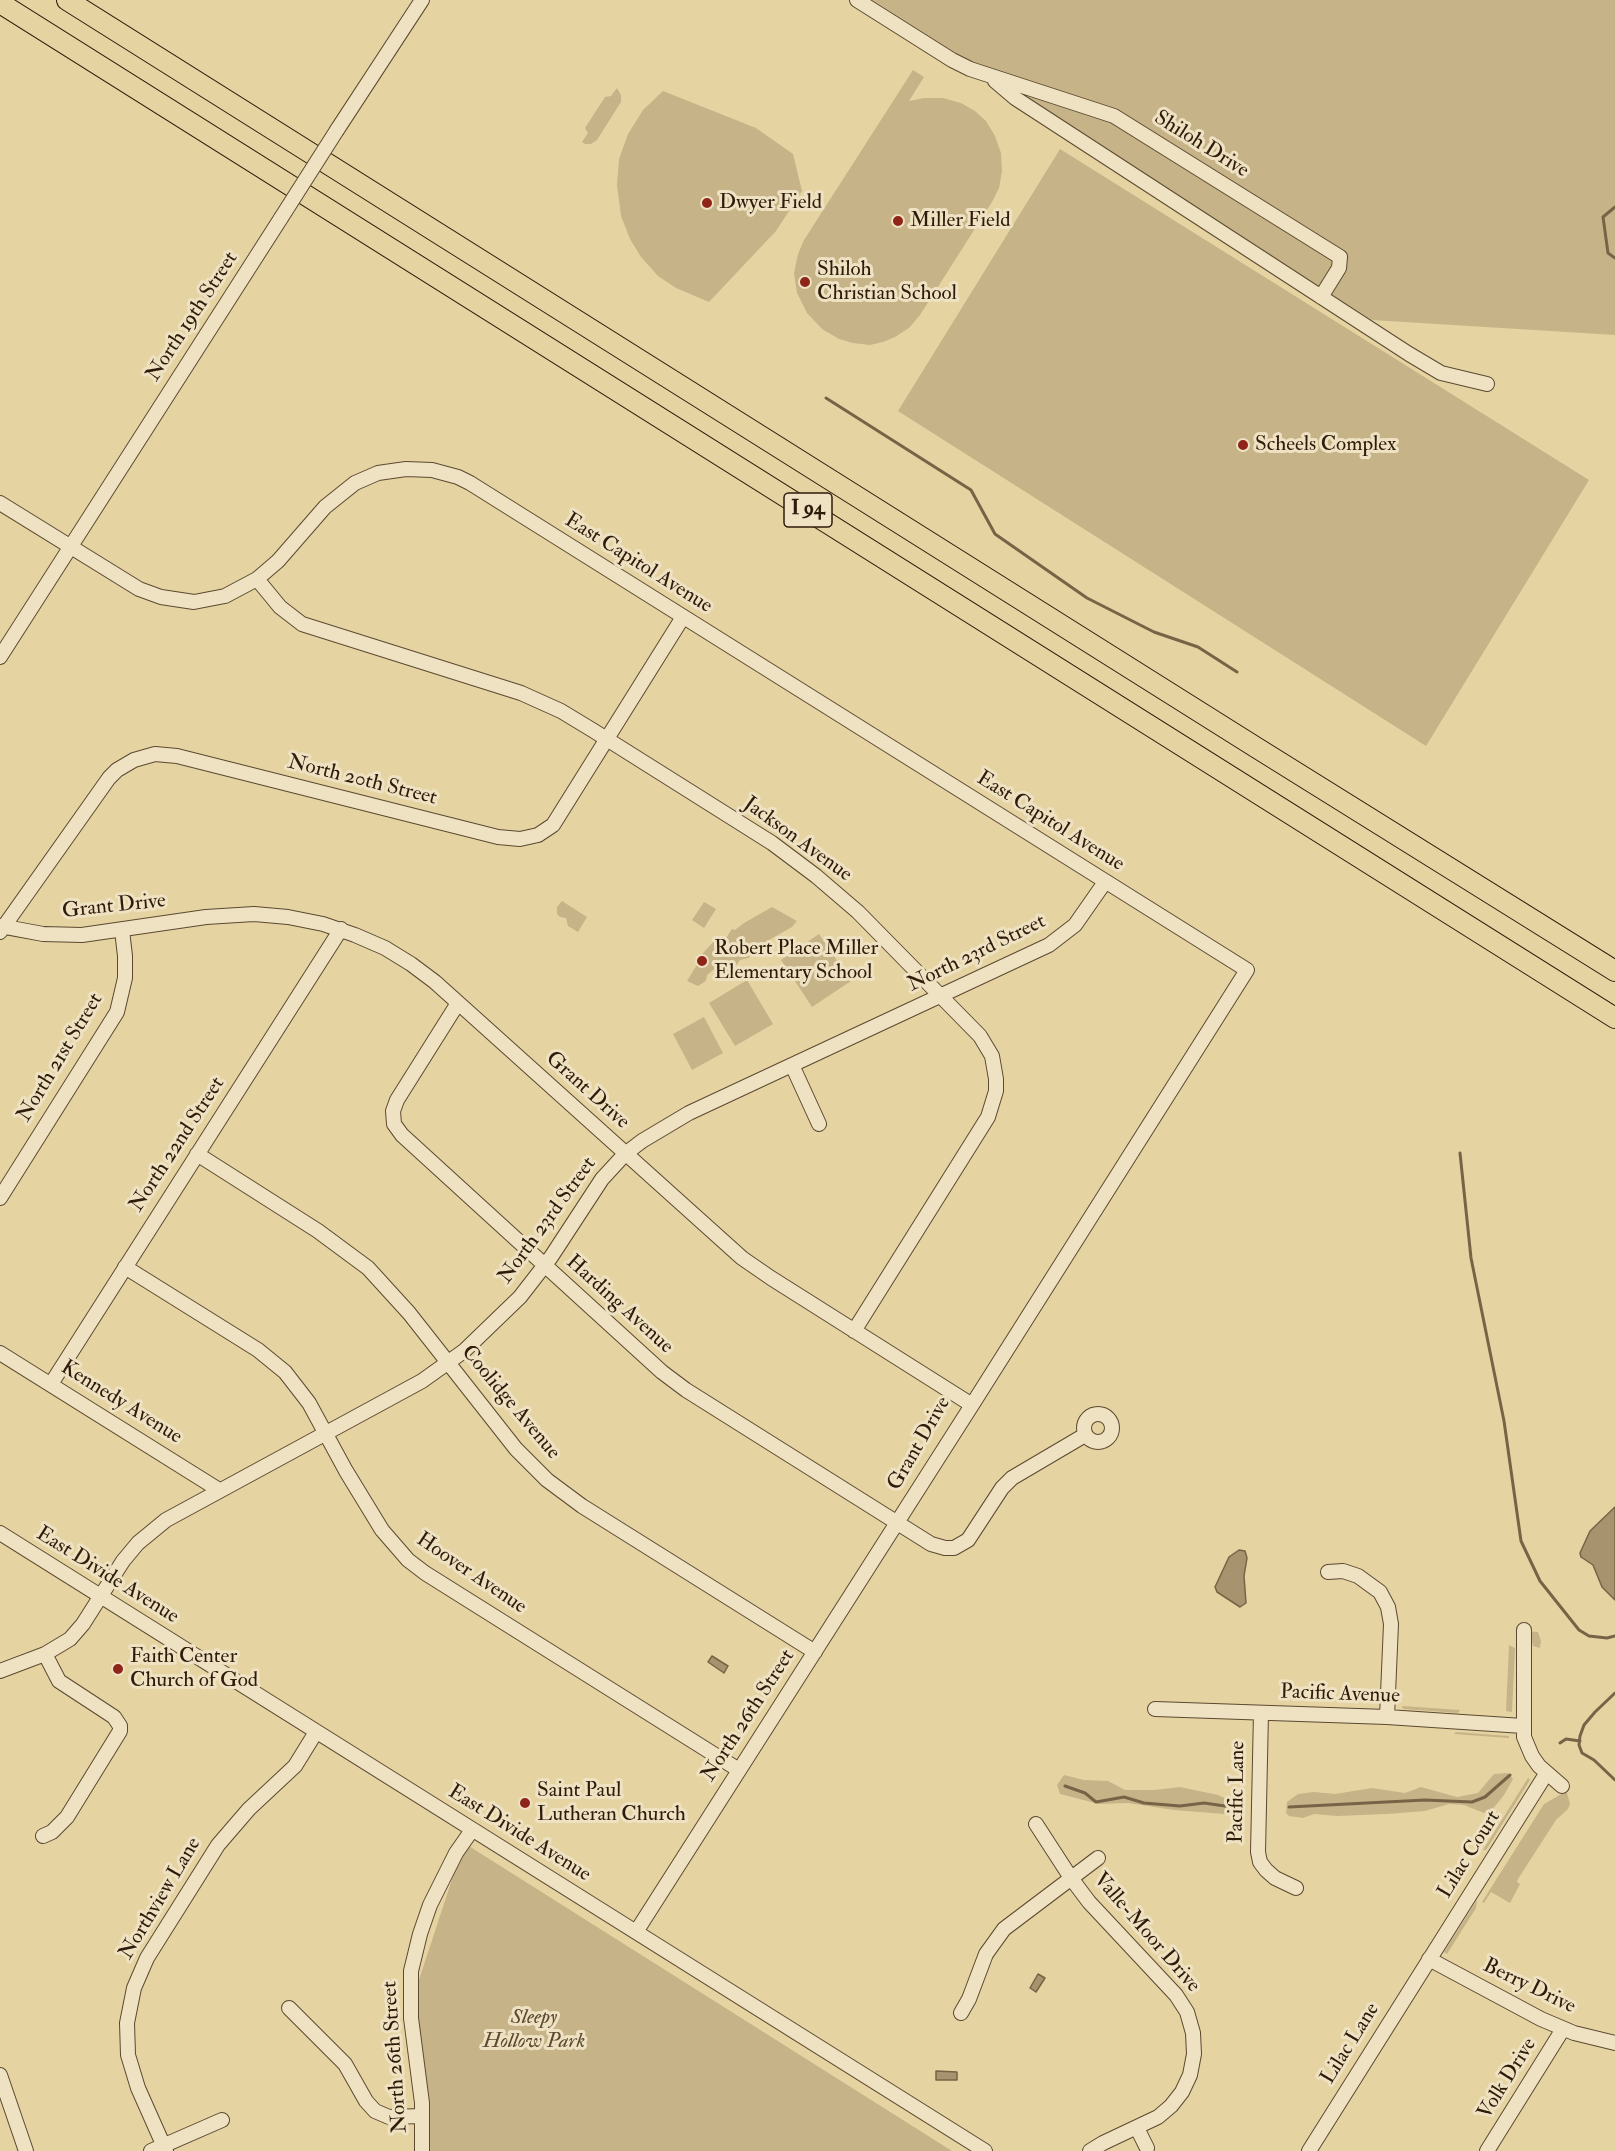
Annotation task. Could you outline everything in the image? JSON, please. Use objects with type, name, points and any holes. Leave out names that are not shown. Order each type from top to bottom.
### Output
[{"type":"highway","name":"I 94","points":[[67,0],[1615,971]]},
{"type":"highway","name":"I 94","points":[[0,3],[1615,1018]]},
{"type":"street","name":"North 19th Street","points":[[0,657],[422,0]]},
{"type":"street","name":"Shiloh Drive","points":[[857,0],[952,60],[988,76],[1114,116],[1340,257],[1339,268],[1322,297]]},
{"type":"street","name":"Shiloh Drive","points":[[988,76],[1015,98],[1441,373],[1487,384]]},
{"type":"street","name":"East Capitol Avenue","points":[[0,503],[133,586],[149,594],[172,600],[194,602],[215,599],[235,592],[257,579],[278,561],[325,507],[345,488],[378,473],[406,469],[446,473],[470,483],[1247,970],[972,1405]]},
{"type":"street","name":"Jackson Avenue","points":[[257,579],[280,607],[302,624],[521,693],[567,714],[772,843],[858,912],[980,1036],[992,1056],[996,1079],[993,1105],[988,1118],[854,1331]]},
{"type":"street","name":"North 20th Street","points":[[1,928],[109,778],[125,765],[155,754],[177,756],[498,837],[520,839],[538,836],[553,825],[683,617]]},
{"type":"street","name":"North 23rd Street","points":[[0,1671],[61,1646],[77,1632],[123,1561],[147,1535],[173,1515],[422,1381],[448,1363],[507,1312],[545,1266],[595,1189],[625,1154],[642,1141],[671,1122],[1058,939],[1082,917],[1106,882]]},
{"type":"street","name":"Grant Drive","points":[[1,928],[56,935],[82,935],[238,914],[288,918],[341,929],[370,941],[405,960],[435,982],[742,1258],[972,1405],[897,1523]]},
{"type":"street","name":"North 22nd Street","points":[[51,1384],[341,929]]},
{"type":"street","name":"North 21st Street","points":[[0,1197],[117,1012],[125,978],[122,930]]},
{"type":"street","name":"Harding Avenue","points":[[458,1003],[398,1100],[393,1111],[394,1124],[402,1135],[545,1266],[686,1390],[938,1547],[954,1548],[961,1545],[974,1533],[1002,1488],[1012,1478],[1085,1435]]},
{"type":"street","points":[[792,1065],[819,1124]]},
{"type":"street","name":"Coolidge Avenue","points":[[197,1155],[352,1255],[396,1298],[516,1449],[564,1493],[815,1652]]},
{"type":"street","name":"Hoover Avenue","points":[[125,1268],[258,1350],[276,1364],[301,1391],[350,1479],[382,1530],[408,1560],[739,1770]]},
{"type":"street","name":"Kennedy Avenue","points":[[0,1353],[219,1490]]},
{"type":"street","name":"North 26th Street","points":[[636,1932],[897,1523]]},
{"type":"street","name":"East Divide Avenue","points":[[0,1533],[985,2151]]},
{"type":"street","points":[[1328,1572],[1343,1571],[1358,1576],[1380,1592],[1388,1607],[1391,1624],[1387,1717]]},
{"type":"street","points":[[1524,1630],[1523,1726],[1527,1747],[1546,1774],[1562,1786]]},
{"type":"street","points":[[43,1836],[52,1832],[67,1817],[120,1731],[120,1726],[114,1717],[59,1681],[45,1654]]},
{"type":"street","name":"Pacific Avenue","points":[[1155,1709],[1387,1717],[1523,1726]]},
{"type":"street","name":"Pacific Lane","points":[[1261,1713],[1258,1852],[1260,1862],[1275,1878],[1296,1888]]},
{"type":"street","name":"Northview Lane","points":[[160,2149],[128,2055],[127,2023],[134,1988],[147,1958],[218,1845],[249,1809],[295,1766],[316,1732]]},
{"type":"street","name":"Lilac Court","points":[[1429,1959],[1546,1774]]},
{"type":"street","name":"Valle-Moor Drive","points":[[1036,1824],[1071,1878],[1099,1914],[1176,1995],[1191,2023],[1194,2054],[1186,2084],[1177,2100],[1165,2112],[1090,2151]]},
{"type":"street","name":"North 26th Street","points":[[422,2151],[422,2116],[411,2018],[411,1971],[430,1905],[456,1853],[472,1830]]},
{"type":"street","points":[[961,2013],[986,1954],[997,1937],[1013,1920],[1098,1858]]},
{"type":"street","name":"Berry Drive","points":[[1429,1959],[1530,2014],[1563,2029],[1615,2043]]},
{"type":"street","name":"Lilac Lane","points":[[1309,2151],[1429,1959]]},
{"type":"street","points":[[289,2008],[345,2064],[366,2101],[375,2111],[389,2117],[422,2116]]},
{"type":"street","name":"Volk Drive","points":[[1487,2151],[1563,2029]]},
{"type":"street","points":[[0,2075],[26,2151]]},
{"type":"street","points":[[160,2149],[222,2120]]},
{"type":"street","points":[[1137,2128],[1147,2148]]},
{"type":"green space","points":[[873,0],[1615,0],[1615,335],[1372,320]]},
{"type":"green space","points":[[913,70],[924,77],[909,101],[943,98],[961,103],[986,121],[1001,153],[1002,171],[999,188],[920,315],[909,328],[883,342],[870,345],[853,343],[839,339],[822,329],[807,313],[797,293],[794,273],[798,254],[804,240]]},
{"type":"green space","points":[[617,88],[621,95],[621,102],[597,140],[591,144],[585,144],[582,142],[588,133],[585,128],[605,97],[611,96]]},
{"type":"green space","name":"Dwyer Field","points":[[663,91],[756,128],[793,154],[802,191],[776,231],[709,302],[676,288],[658,276],[641,257],[630,239],[621,216],[617,185],[619,159],[628,134],[643,110]]},
{"type":"green space","name":"Scheels Complex","points":[[1060,149],[1589,480],[1426,746],[898,411]]},
{"type":"green space","points":[[562,901],[587,917],[578,932],[568,926],[566,918],[557,914],[557,907]]},
{"type":"green space","points":[[704,902],[716,909],[704,928],[692,920]]},
{"type":"green space","points":[[772,907],[797,921],[748,958],[740,960],[732,971],[726,973],[713,970],[707,975],[706,981],[698,986],[687,981],[698,963],[696,961],[713,942],[726,938],[732,929],[735,930]]},
{"type":"green space","points":[[819,934],[851,981],[812,1007],[781,960]]},
{"type":"green space","points":[[747,980],[773,1024],[735,1046],[709,1003]]},
{"type":"green space","points":[[704,1017],[723,1053],[692,1070],[673,1034]]},
{"type":"green space","points":[[1526,1631],[1538,1632],[1541,1641],[1540,1648],[1533,1646],[1531,1636]]},
{"type":"green space","points":[[1509,1645],[1515,1648],[1512,1712],[1506,1711]]},
{"type":"green space","points":[[1402,1706],[1460,1710],[1458,1713],[1403,1709]]},
{"type":"green space","points":[[1456,1732],[1509,1736],[1509,1738],[1454,1734]]},
{"type":"green space","points":[[1508,1773],[1513,1779],[1504,1795],[1492,1810],[1484,1813],[1464,1805],[1449,1804],[1425,1811],[1387,1814],[1337,1816],[1314,1814],[1303,1818],[1289,1816],[1286,1813],[1287,1802],[1298,1794],[1314,1792],[1335,1794],[1372,1788],[1405,1793],[1421,1787],[1457,1797],[1478,1793],[1494,1774]]},
{"type":"green space","points":[[1064,1775],[1084,1780],[1108,1781],[1125,1790],[1180,1787],[1218,1795],[1227,1799],[1232,1809],[1224,1814],[1128,1803],[1099,1804],[1060,1794],[1057,1785]]},
{"type":"green space","points":[[1528,1778],[1530,1780],[1486,1850],[1483,1850]]},
{"type":"green space","points":[[1565,1792],[1570,1804],[1568,1809],[1556,1820],[1518,1879],[1517,1882],[1520,1884],[1510,1903],[1491,1892],[1484,1903],[1482,1902],[1544,1804]]},
{"type":"green space","name":"Sleepy Hollow Park","points":[[464,1843],[952,2151],[422,2151],[410,2007]]},
{"type":"green space","points":[[1477,1900],[1476,1908],[1447,1954],[1444,1952]]},
{"type":"shaded area","points":[[1615,1507],[1615,1600],[1602,1587],[1593,1565],[1581,1557],[1580,1553],[1590,1531]]},
{"type":"shaded area","points":[[1239,1550],[1245,1551],[1247,1558],[1244,1576],[1246,1603],[1240,1607],[1217,1592],[1215,1587],[1229,1557]]},
{"type":"shaded area","points":[[712,1656],[728,1666],[724,1673],[708,1662]]},
{"type":"shaded area","points":[[1038,1974],[1045,1978],[1036,1992],[1030,1988]]},
{"type":"shaded area","points":[[936,2071],[957,2072],[957,2080],[936,2080]]},
{"type":"waterway","points":[[1615,207],[1603,217],[1608,253],[1615,258]]},
{"type":"waterway","points":[[826,398],[971,490],[995,534],[1087,598],[1154,632],[1198,647],[1237,672]]},
{"type":"waterway","points":[[1460,1153],[1471,1258],[1504,1421],[1521,1541],[1540,1581],[1579,1630],[1589,1636],[1607,1638],[1615,1636]]},
{"type":"waterway","points":[[1615,1693],[1584,1725],[1579,1745],[1582,1753],[1594,1760],[1615,1780]]},
{"type":"waterway","points":[[1560,1743],[1566,1739],[1580,1741]]},
{"type":"waterway","points":[[1289,1807],[1425,1800],[1472,1802],[1485,1797],[1510,1775]]},
{"type":"waterway","points":[[1065,1786],[1085,1793],[1096,1802],[1124,1797],[1144,1803],[1180,1806],[1204,1803],[1232,1807]]},
{"type":"place","name":"Dwyer Field","points":[[707,203]]},
{"type":"place","name":"Miller Field","points":[[898,221]]},
{"type":"place","name":"Shiloh Christian School","points":[[805,282]]},
{"type":"place","name":"Scheels Complex","points":[[1243,445]]},
{"type":"place","name":"Robert Place Miller Elementary School","points":[[702,961]]},
{"type":"place","name":"Faith Center Church of God","points":[[118,1669]]},
{"type":"place","name":"Saint Paul Lutheran Church","points":[[525,1803]]}]
